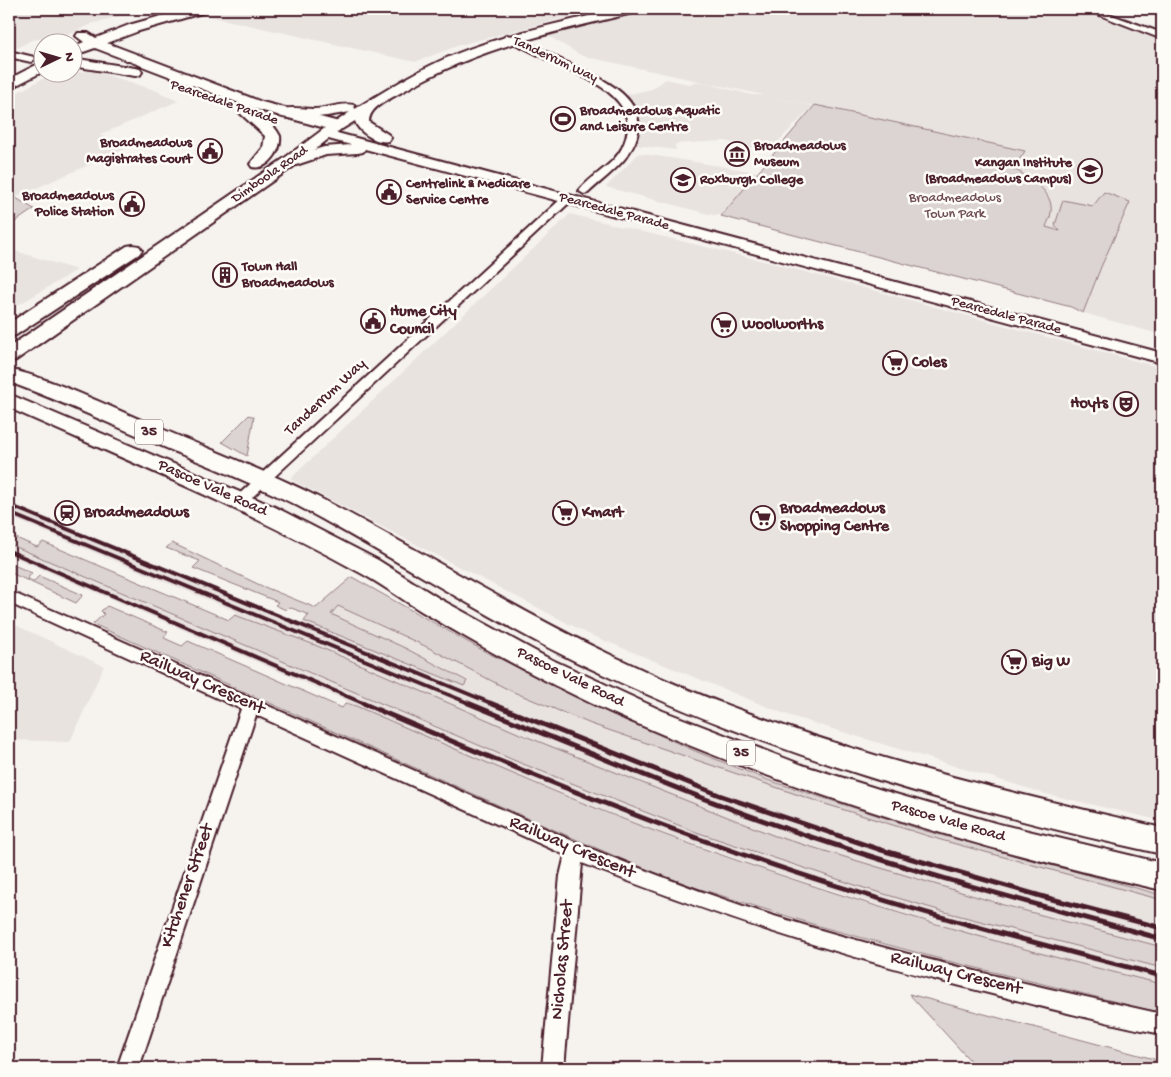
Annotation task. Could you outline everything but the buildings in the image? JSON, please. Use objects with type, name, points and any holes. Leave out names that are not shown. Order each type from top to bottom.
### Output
[{"type":"main road","points":[[82,42],[171,9]]},
{"type":"main road","points":[[88,39],[200,9]]},
{"type":"main road","points":[[115,51],[117,42],[121,38],[154,21]]},
{"type":"main road","name":"Pearcedale Parade","points":[[88,39],[189,88],[248,113],[325,129]]},
{"type":"main road","name":"Pearcedale Parade","points":[[82,52],[135,72],[282,113],[325,129]]},
{"type":"main road","points":[[9,71],[32,62]]},
{"type":"main road","points":[[9,85],[32,65]]},
{"type":"main road","points":[[248,113],[269,127],[273,136],[269,154],[258,164]]},
{"type":"main road","name":"Dimboola Road","points":[[9,356],[288,163],[325,129]]},
{"type":"main road","name":"Dimboola Road","points":[[9,331],[206,202],[258,164],[325,129]]},
{"type":"main road","points":[[9,319],[60,298]]},
{"type":"main road","name":"Pascoe Vale Road","points":[[9,375],[81,403],[262,481],[332,515],[551,637],[676,695],[801,744],[857,762],[953,790],[1162,841]]},
{"type":"main road","name":"Pascoe Vale Road","points":[[9,400],[241,500],[369,566],[431,605],[537,664],[654,719],[800,776],[885,804],[995,836],[1162,878]]},
{"type":"street","name":"Dimboola Road","points":[[325,129],[349,108],[463,50],[633,9]]},
{"type":"street","points":[[1088,9],[1162,36]]},
{"type":"street","name":"Tanderrum Way","points":[[241,500],[575,193],[618,146],[623,125],[619,110],[612,98],[590,82],[522,50],[510,39]]},
{"type":"street","points":[[9,54],[32,58]]},
{"type":"street","name":"Dimboola Road","points":[[325,129],[372,104],[421,71]]},
{"type":"street","points":[[372,104],[362,116],[362,123],[385,144]]},
{"type":"street","points":[[282,113],[326,113],[349,108]]},
{"type":"street","name":"Pearcedale Parade","points":[[325,129],[1162,344]]},
{"type":"street","points":[[288,163],[312,154],[385,144]]},
{"type":"street","name":"Pearcedale Parade","points":[[575,193],[1162,358]]},
{"type":"street","name":"Railway Crescent","points":[[9,597],[575,851],[670,889],[784,928],[998,985],[1162,1024]]},
{"type":"street","name":"Kitchener Street","points":[[128,1068],[251,704]]},
{"type":"street","name":"Nicholas Street","points":[[553,1068],[570,876],[575,851]]},
{"type":"shaded area","points":[[9,9],[149,9],[94,23],[75,32],[32,32],[32,40],[15,49],[9,47]]},
{"type":"shaded area","points":[[216,9],[600,9],[460,45],[415,62],[199,14]]},
{"type":"shaded area","name":"Kangan Institute (Broadmeadows Campus)","points":[[652,9],[1079,9],[1162,41],[1162,335],[1083,313],[1110,244],[1045,227],[1039,186],[1032,178],[1013,169],[1024,151],[582,56],[545,34]]},
{"type":"shaded area","points":[[94,71],[155,90],[178,101],[100,135],[125,149],[16,197],[9,186],[9,97],[36,82],[82,82],[82,72]]},
{"type":"shaded area","points":[[666,79],[689,84],[701,82],[752,95],[763,95],[813,106],[769,151],[724,141],[675,144],[676,150],[634,145],[635,136],[641,132],[635,106],[625,95],[652,89]]},
{"type":"shaded area","name":"Roxburgh College","points":[[639,153],[758,172],[724,215],[712,215],[606,187]]},
{"type":"shaded area","name":"Broadmeadows Shopping Centre","points":[[570,214],[776,264],[1162,368],[1162,821],[1046,794],[790,716],[588,634],[290,479]]},
{"type":"shaded area","points":[[9,249],[77,270],[20,304],[9,307]]},
{"type":"shaded area","points":[[9,502],[301,623],[304,621],[464,686],[467,680],[405,648],[330,614],[338,606],[427,647],[511,691],[591,724],[941,840],[1162,900],[1162,947],[935,885],[775,836],[520,734],[315,645],[235,615],[237,612],[9,517]]},
{"type":"shaded area","points":[[9,544],[518,762],[696,832],[805,869],[945,912],[1162,968],[1162,984],[977,936],[787,876],[640,825],[467,755],[9,555]]},
{"type":"shaded area","points":[[9,622],[104,666],[70,742],[9,740]]},
{"type":"green space","name":"Broadmeadows Town Park","points":[[815,105],[1025,151],[1013,169],[1033,180],[1045,191],[1049,198],[1051,212],[1046,227],[1060,231],[1055,225],[1063,200],[1093,206],[1104,192],[1130,202],[1083,313],[1071,307],[721,216]]},
{"type":"green space","points":[[9,186],[16,198],[34,209],[9,226]]},
{"type":"green space","points":[[249,415],[254,417],[247,456],[222,442]]},
{"type":"green space","points":[[9,535],[37,547],[43,542],[229,620],[235,615],[315,645],[520,734],[775,836],[1004,905],[1162,947],[1162,968],[945,912],[864,888],[696,832],[518,762],[9,544]]},
{"type":"green space","points":[[172,543],[262,586],[316,608],[352,577],[484,651],[604,710],[695,751],[768,780],[926,831],[1162,895],[1162,900],[941,840],[822,803],[591,724],[511,691],[427,647],[338,606],[331,614],[405,648],[467,681],[464,686],[304,621],[309,615],[289,607],[286,610],[275,605],[278,602],[193,568],[200,561],[166,548]]},
{"type":"green space","points":[[9,563],[32,573],[27,579],[34,581],[39,576],[83,595],[76,603],[9,572]]},
{"type":"green space","points":[[107,606],[168,632],[164,638],[182,646],[188,641],[342,708],[346,703],[356,706],[498,768],[641,826],[705,849],[899,913],[1096,968],[1162,984],[1162,1013],[948,961],[822,927],[697,888],[638,866],[93,624],[104,614],[101,611]]},
{"type":"green space","points":[[909,994],[1154,1059],[1157,1068],[977,1068]]},
{"type":"railway","points":[[9,505],[493,704]]},
{"type":"railway","points":[[9,513],[471,704]]},
{"type":"railway","points":[[9,551],[365,704]]},
{"type":"railway","points":[[362,703],[576,792],[684,834],[794,872],[931,914],[1162,976]]},
{"type":"railway","points":[[468,703],[685,791],[817,839],[946,879],[1162,939]]},
{"type":"railway","points":[[490,703],[719,795],[878,849],[1044,897],[1162,928]]},
{"type":"place","name":"Broadmeadows Aquatic and Leisure Centre","points":[[563,119]]},
{"type":"place","name":"Broadmeadows Magistrates Court","points":[[210,151]]},
{"type":"place","name":"Broadmeadows Museum","points":[[737,154]]},
{"type":"place","name":"Kangan Institute (Broadmeadows Campus)","points":[[1090,171]]},
{"type":"place","name":"Roxburgh College","points":[[683,180]]},
{"type":"place","name":"Centrelink & Medicare Service Centre","points":[[389,192]]},
{"type":"place","name":"Broadmeadows Police Station","points":[[132,204]]},
{"type":"place","name":"Town Hall Broadmeadows","points":[[225,275]]},
{"type":"place","name":"Hume City Council","points":[[373,321]]},
{"type":"place","name":"Woolworths","points":[[724,325]]},
{"type":"place","name":"Coles","points":[[895,363]]},
{"type":"place","name":"Hoyts","points":[[1126,404]]},
{"type":"place","name":"Broadmeadows","points":[[67,513]]},
{"type":"place","name":"Kmart","points":[[565,513]]},
{"type":"place","name":"Broadmeadows Shopping Centre","points":[[763,518]]},
{"type":"place","name":"Big W","points":[[1014,662]]}]
